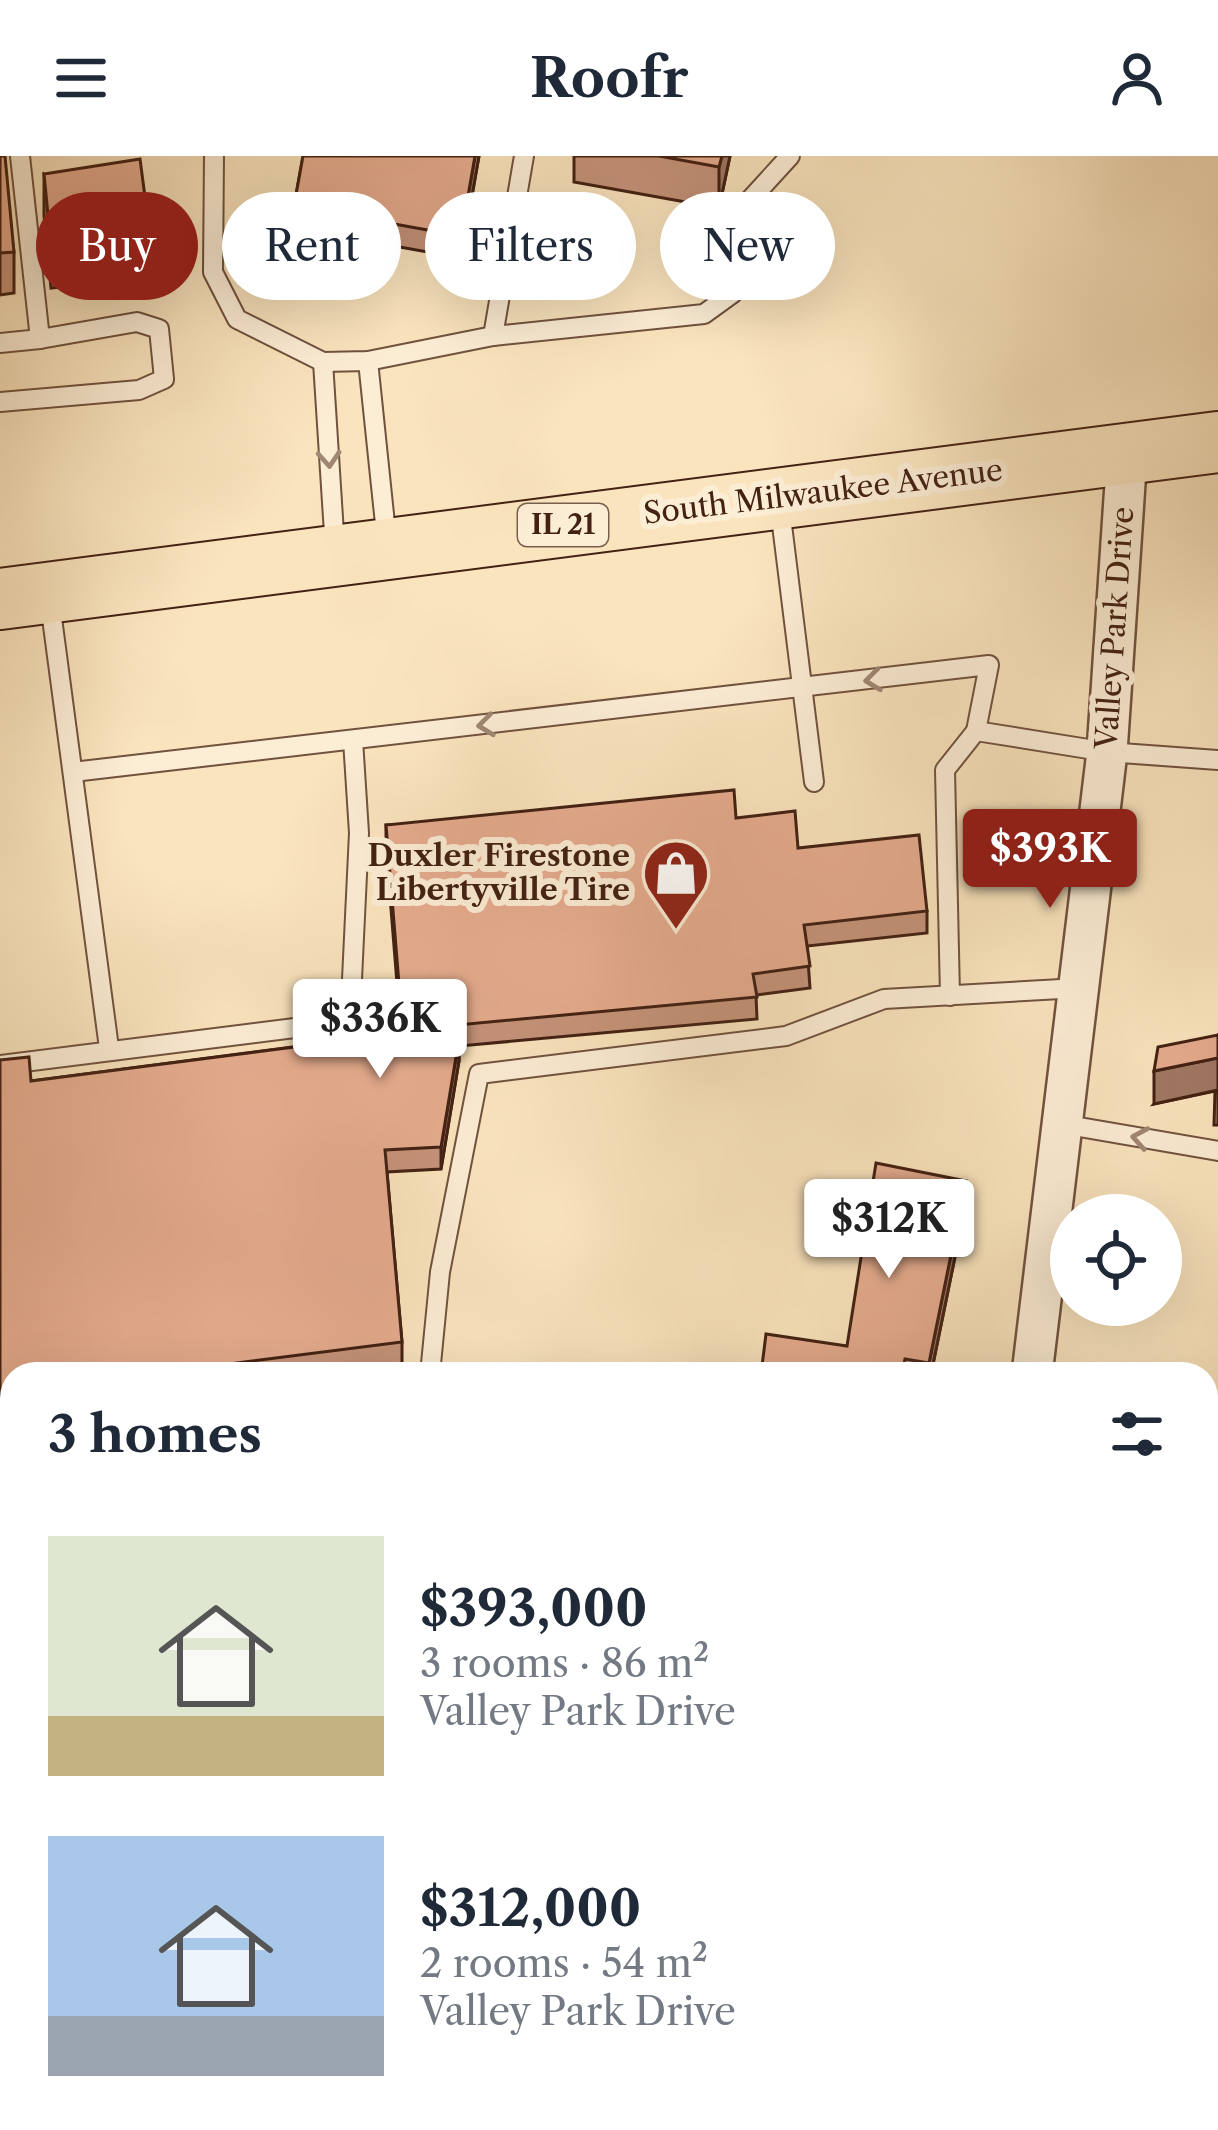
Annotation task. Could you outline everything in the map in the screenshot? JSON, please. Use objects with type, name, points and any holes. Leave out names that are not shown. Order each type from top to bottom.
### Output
[{"type":"main road","name":"South Milwaukee Avenue","points":[[24,596],[1218,442]]},
{"type":"street","name":"Valley Park Drive","points":[[1033,1362],[1107,752],[1127,454]]},
{"type":"lane","points":[[20,156],[40,339]]},
{"type":"lane","points":[[214,156],[214,272],[237,319],[323,362],[368,361],[493,336],[704,314],[733,293],[749,201],[790,156]]},
{"type":"lane","points":[[493,336],[524,156]]},
{"type":"lane","points":[[0,343],[136,322],[159,329],[164,379],[139,390],[0,402]]},
{"type":"lane","points":[[362,551],[368,361]]},
{"type":"lane","points":[[323,362],[362,551]]},
{"type":"lane","points":[[778,498],[806,688],[814,782]]},
{"type":"lane","points":[[24,596],[74,772],[109,1048]]},
{"type":"lane","points":[[74,772],[989,665],[976,730],[945,770],[950,996]]},
{"type":"lane","points":[[976,730],[1107,752],[1218,760]]},
{"type":"lane","points":[[0,1065],[350,1021],[359,832],[352,740]]},
{"type":"lane","points":[[431,1362],[440,1272],[479,1074],[786,1036],[884,999],[1079,988]]},
{"type":"lane","points":[[1062,1124],[1218,1151]]},
{"type":"building","points":[[0,156],[5,156],[14,252],[0,253]]},
{"type":"building","points":[[303,156],[475,156],[469,192],[425,192],[425,230],[401,225],[401,192],[297,192]]},
{"type":"building","points":[[659,156],[722,156],[719,167]]},
{"type":"building","points":[[140,159],[144,192],[46,192],[44,174]]},
{"type":"building","points":[[734,790],[736,818],[795,811],[798,848],[919,835],[927,911],[804,925],[810,966],[753,974],[757,997],[436,1027],[438,1042],[459,1039],[441,1147],[385,1150],[402,1342],[244,1362],[0,1362],[0,1060],[29,1057],[31,1081],[403,1033],[386,825]]},
{"type":"building","points":[[1218,1035],[1218,1058],[1154,1071],[1158,1047]]},
{"type":"building","points":[[876,1163],[966,1181],[929,1362],[762,1362],[766,1334],[847,1346]]},
{"type":"place","name":"Duxler Firestone Libertyville Tire","points":[[676,932]]}]
